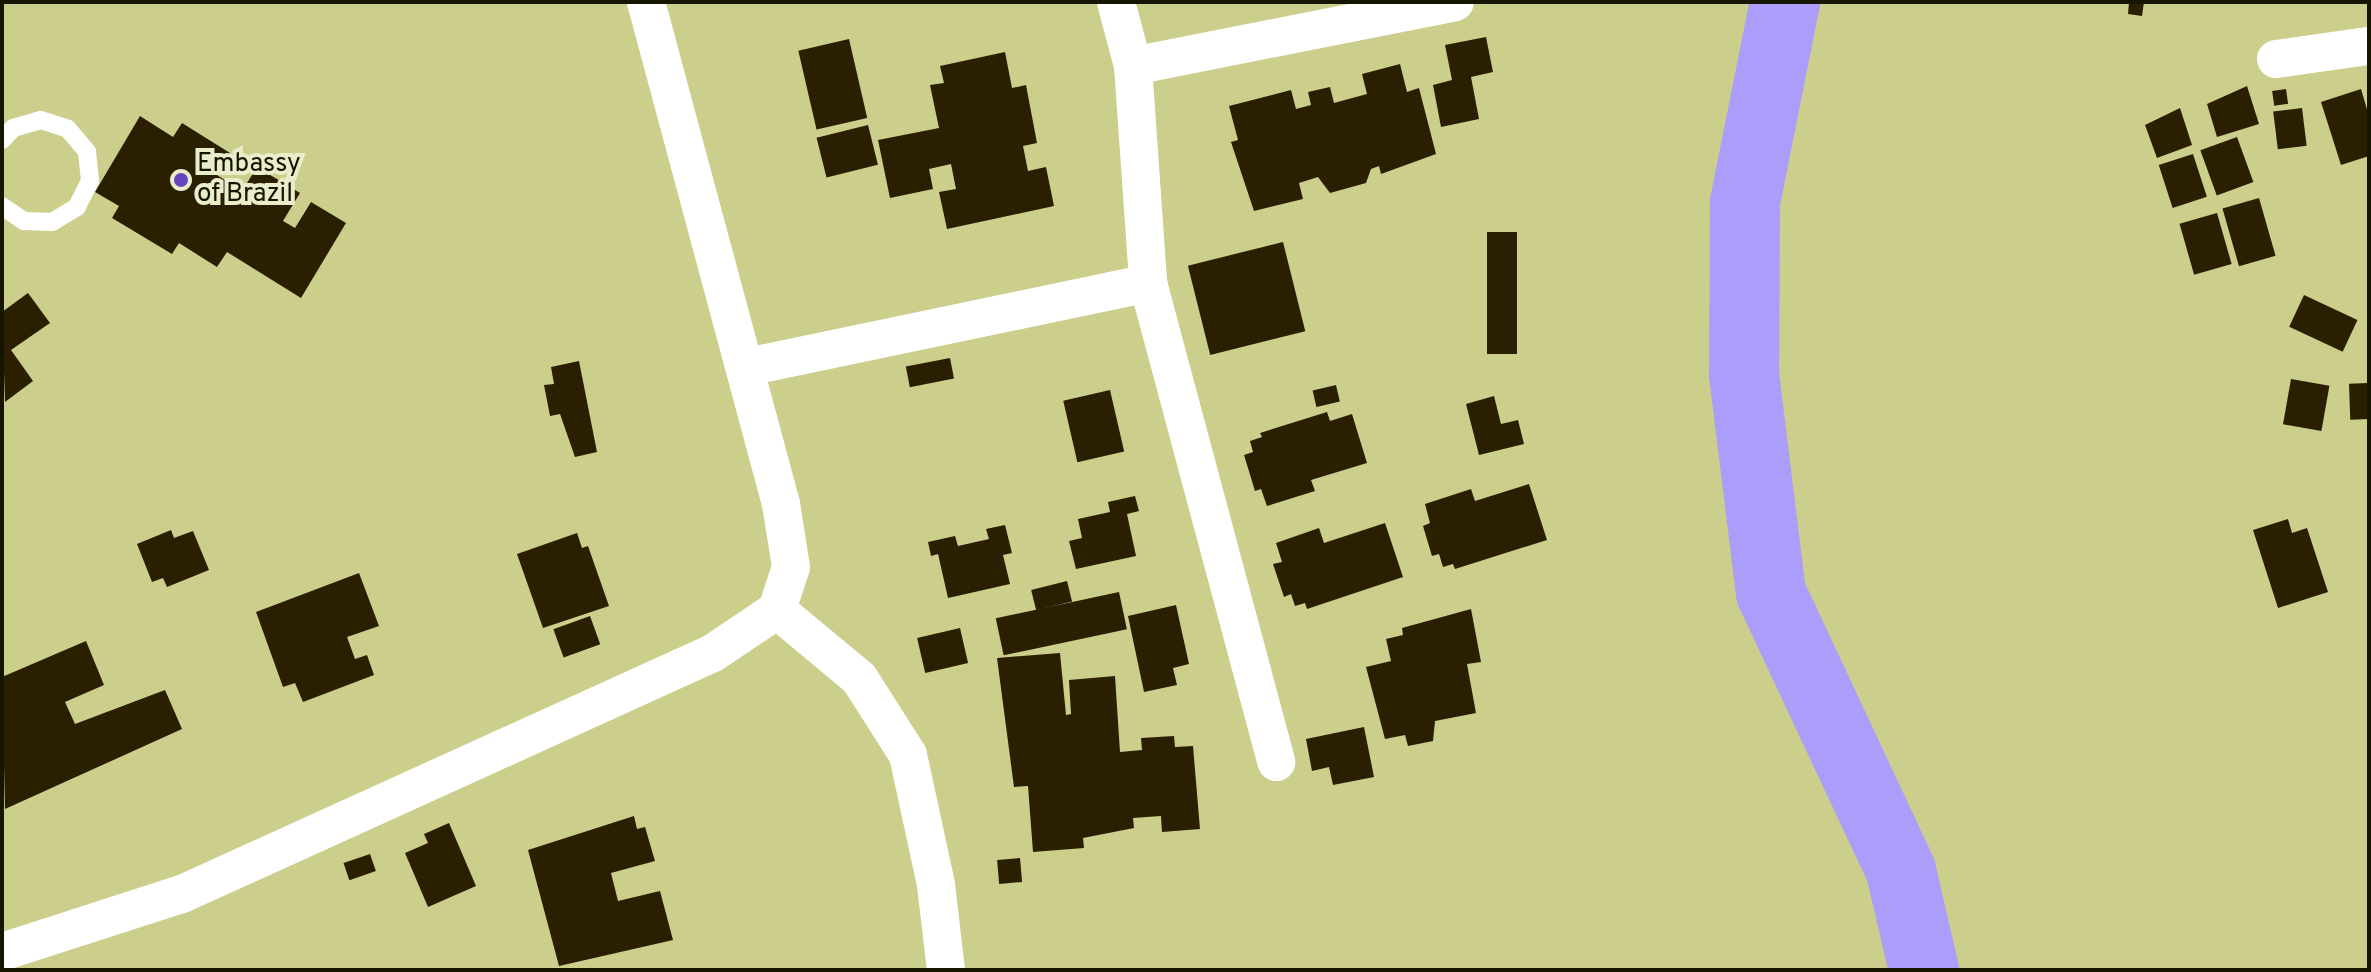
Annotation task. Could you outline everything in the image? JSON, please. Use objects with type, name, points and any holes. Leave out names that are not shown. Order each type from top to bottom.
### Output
[{"type":"street","points":[[2,952],[182,894],[713,653],[777,610],[789,579],[789,540],[747,367],[646,2]]},
{"type":"street","points":[[1116,2],[1133,66],[1148,283],[1276,762]]},
{"type":"street","points":[[1133,66],[1455,2]]},
{"type":"street","points":[[2276,59],[2369,46]]},
{"type":"street","points":[[747,367],[1148,283]]},
{"type":"street","points":[[777,610],[859,678],[908,755],[936,885],[946,970]]},
{"type":"lane","points":[[2,140],[13,128],[41,120],[68,129],[87,152],[90,181],[77,207],[52,222],[24,221],[2,206]]},
{"type":"building","points":[[2129,2],[2144,2],[2142,16],[2128,14]]},
{"type":"building","points":[[1486,37],[1493,72],[1471,77],[1479,119],[1441,127],[1433,85],[1452,80],[1445,45]]},
{"type":"building","points":[[849,39],[867,118],[817,130],[798,51]]},
{"type":"building","points":[[1005,52],[1012,88],[1026,85],[1037,143],[1023,146],[1028,171],[1046,167],[1054,206],[947,229],[939,192],[956,189],[951,164],[929,169],[933,189],[890,198],[878,140],[939,128],[930,85],[944,83],[940,66]]},
{"type":"building","points":[[1400,64],[1407,92],[1419,88],[1436,154],[1381,174],[1379,166],[1371,169],[1366,183],[1330,193],[1318,177],[1299,183],[1303,199],[1254,211],[1231,142],[1238,140],[1229,106],[1291,90],[1296,109],[1311,105],[1308,92],[1330,87],[1334,103],[1367,94],[1362,74]]},
{"type":"building","points":[[2247,86],[2259,124],[2217,137],[2207,104]]},
{"type":"building","points":[[2286,89],[2288,104],[2274,106],[2272,91]]},
{"type":"building","points":[[2361,89],[2369,116],[2369,156],[2341,165],[2321,102]]},
{"type":"building","points":[[2180,108],[2192,145],[2157,158],[2145,125]]},
{"type":"building","points":[[2302,108],[2307,146],[2278,149],[2273,112]]},
{"type":"building","points":[[140,116],[173,137],[182,123],[230,153],[217,175],[242,191],[257,167],[300,193],[283,221],[295,228],[311,202],[346,223],[301,298],[227,252],[217,267],[179,243],[172,254],[112,218],[119,206],[95,192]]},
{"type":"building","points":[[868,125],[878,165],[826,178],[817,138]]},
{"type":"building","points":[[2237,137],[2253,182],[2217,195],[2200,150]]},
{"type":"building","points":[[2193,154],[2207,197],[2173,208],[2159,165]]},
{"type":"building","points":[[2259,198],[2276,256],[2239,266],[2222,208]]},
{"type":"building","points":[[2217,213],[2232,264],[2194,275],[2180,224]]},
{"type":"building","points":[[1487,232],[1517,232],[1517,354],[1487,354]]},
{"type":"building","points":[[1283,242],[1305,331],[1210,355],[1188,266]]},
{"type":"building","points":[[28,293],[50,323],[11,350],[33,381],[5,402],[2,312]]},
{"type":"building","points":[[2304,295],[2357,320],[2343,352],[2289,327]]},
{"type":"building","points":[[950,358],[954,379],[910,387],[906,367]]},
{"type":"building","points":[[579,361],[597,452],[575,457],[560,414],[550,416],[544,385],[554,384],[551,367]]},
{"type":"building","points":[[2291,379],[2329,386],[2321,431],[2283,424]]},
{"type":"building","points":[[2368,383],[2369,419],[2350,420],[2349,384]]},
{"type":"building","points":[[1336,385],[1340,402],[1316,407],[1313,390]]},
{"type":"building","points":[[1110,390],[1124,451],[1077,462],[1063,401]]},
{"type":"building","points":[[1494,396],[1501,424],[1518,420],[1524,444],[1479,455],[1466,404]]},
{"type":"building","points":[[1327,412],[1330,421],[1352,414],[1367,463],[1311,480],[1315,491],[1267,506],[1261,489],[1255,491],[1244,455],[1253,452],[1250,441],[1262,437],[1260,433]]},
{"type":"building","points":[[1529,484],[1547,540],[1455,569],[1453,564],[1443,567],[1439,554],[1432,556],[1423,526],[1430,523],[1425,504],[1471,489],[1475,501]]},
{"type":"building","points":[[1135,496],[1139,511],[1127,514],[1136,556],[1076,569],[1069,541],[1082,538],[1078,519],[1110,512],[1108,502]]},
{"type":"building","points":[[2288,519],[2292,533],[2307,528],[2328,592],[2278,608],[2253,530]]},
{"type":"building","points":[[1385,523],[1403,577],[1307,609],[1305,603],[1295,606],[1291,594],[1284,597],[1273,564],[1282,562],[1276,543],[1319,528],[1324,543]]},
{"type":"building","points":[[1005,525],[1012,553],[1003,555],[1010,584],[948,598],[938,554],[931,556],[928,542],[955,536],[958,546],[989,539],[986,529]]},
{"type":"building","points":[[171,530],[174,538],[193,531],[209,570],[167,587],[163,578],[152,582],[137,544]]},
{"type":"building","points":[[577,533],[582,548],[588,546],[609,606],[543,628],[517,554]]},
{"type":"building","points":[[359,573],[379,626],[347,637],[355,659],[367,655],[374,675],[303,702],[295,683],[283,687],[256,612]]},
{"type":"building","points":[[1067,581],[1072,601],[1036,610],[1031,590]]},
{"type":"building","points":[[1119,592],[1127,629],[1004,655],[996,618]]},
{"type":"building","points":[[1176,605],[1189,664],[1173,668],[1177,685],[1144,692],[1128,616]]},
{"type":"building","points":[[1471,609],[1481,662],[1467,664],[1476,713],[1435,721],[1433,741],[1408,746],[1405,735],[1385,739],[1366,667],[1391,661],[1386,639],[1403,635],[1402,628]]},
{"type":"building","points":[[590,616],[600,644],[564,658],[553,629]]},
{"type":"building","points":[[960,628],[968,663],[925,673],[917,638]]},
{"type":"building","points":[[86,641],[104,685],[65,702],[75,724],[165,690],[182,729],[5,809],[2,677]]},
{"type":"building","points":[[1060,653],[1066,715],[1071,714],[1069,680],[1115,676],[1120,752],[1142,750],[1141,738],[1174,736],[1175,747],[1193,746],[1200,829],[1162,832],[1161,816],[1133,818],[1134,828],[1083,838],[1084,848],[1033,852],[1028,786],[1014,787],[997,658]]},
{"type":"building","points":[[1364,727],[1374,777],[1333,785],[1329,767],[1312,771],[1306,739]]},
{"type":"building","points":[[634,816],[637,829],[645,827],[655,861],[611,873],[618,901],[660,891],[673,940],[559,966],[528,850]]},
{"type":"building","points":[[449,823],[476,886],[428,907],[405,853],[428,843],[424,834]]},
{"type":"building","points":[[370,854],[376,871],[349,880],[344,863]]},
{"type":"building","points":[[1020,858],[1022,882],[999,884],[997,860]]},
{"type":"waterway","points":[[1785,2],[1745,203],[1744,374],[1771,593],[1901,871],[1924,970]]},
{"type":"place","name":"Embassy of Brazil","points":[[181,180]]}]
